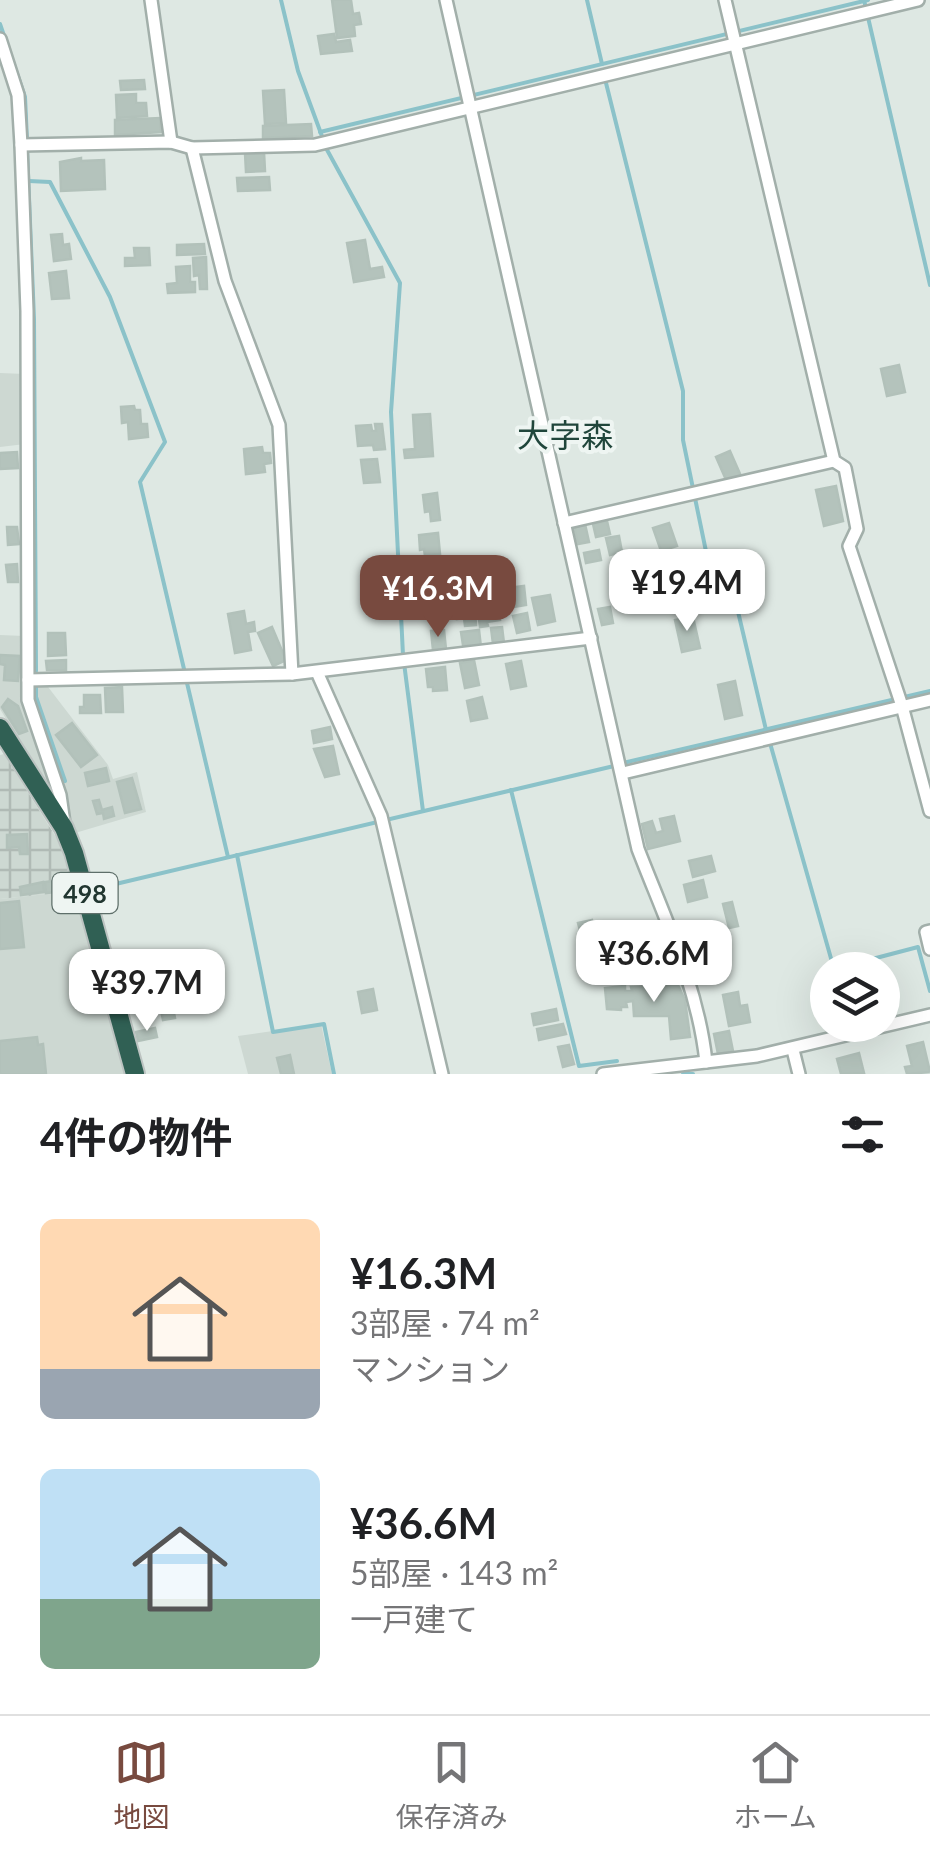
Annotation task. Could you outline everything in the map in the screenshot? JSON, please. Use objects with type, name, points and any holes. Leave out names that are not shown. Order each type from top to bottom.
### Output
[{"type":"highway","name":"498","points":[[0,728],[6,749],[64,828],[74,853],[136,1074]]},
{"type":"street","points":[[151,0],[171,142]]},
{"type":"street","points":[[446,0],[638,849],[697,1005],[706,1062]]},
{"type":"street","points":[[725,0],[834,461],[845,468],[857,530],[849,546],[902,706],[930,811]]},
{"type":"street","points":[[26,144],[171,142],[192,148],[316,145],[918,0]]},
{"type":"street","points":[[0,39],[18,95],[26,144],[28,700],[60,795],[64,828]]},
{"type":"street","points":[[192,148],[225,280],[278,425],[292,674]]},
{"type":"street","points":[[564,523],[695,496],[834,461]]},
{"type":"street","points":[[28,680],[292,674],[592,638]]},
{"type":"street","points":[[318,672],[382,820],[442,1074]]},
{"type":"street","points":[[623,773],[930,700]]},
{"type":"street","points":[[930,931],[926,932],[930,949]]},
{"type":"street","points":[[603,1074],[793,1050],[930,1015]]},
{"type":"street","points":[[793,1050],[799,1074]]},
{"type":"shaded area","points":[[0,373],[25,374],[25,444],[0,447]]},
{"type":"shaded area","points":[[0,635],[24,636],[26,683],[45,683],[108,765],[113,779],[137,772],[146,812],[75,833],[0,709]]},
{"type":"shaded area","points":[[4,754],[59,842],[74,891],[0,899],[0,755]]},
{"type":"shaded area","points":[[74,891],[128,1074],[0,1074],[0,899]]},
{"type":"shaded area","points":[[321,1024],[332,1074],[248,1074],[238,1036]]},
{"type":"building","points":[[332,0],[351,0],[353,14],[359,13],[361,24],[354,25],[355,36],[337,38]]},
{"type":"building","points":[[334,34],[336,42],[350,40],[352,51],[321,54],[318,36]]},
{"type":"building","points":[[144,80],[145,89],[121,90],[120,81]]},
{"type":"building","points":[[284,90],[286,123],[265,124],[263,91]]},
{"type":"building","points":[[136,94],[136,103],[146,103],[147,116],[117,118],[116,95]]},
{"type":"building","points":[[160,118],[161,132],[115,135],[115,120]]},
{"type":"building","points":[[311,124],[312,136],[263,138],[263,126]]},
{"type":"building","points":[[264,152],[265,171],[246,172],[245,153]]},
{"type":"building","points":[[81,158],[104,160],[105,189],[61,191],[60,162]]},
{"type":"building","points":[[269,177],[270,190],[238,191],[237,178]]},
{"type":"building","points":[[62,234],[63,245],[69,244],[71,259],[54,261],[51,235]]},
{"type":"building","points":[[365,240],[370,269],[382,267],[384,277],[354,282],[347,243]]},
{"type":"building","points":[[204,244],[205,254],[177,255],[177,245]]},
{"type":"building","points":[[134,248],[149,248],[150,265],[125,266],[125,258],[135,258]]},
{"type":"building","points":[[206,257],[207,289],[200,289],[193,258]]},
{"type":"building","points":[[190,266],[190,282],[195,282],[195,292],[168,293],[167,284],[177,283],[176,267]]},
{"type":"building","points":[[66,271],[69,298],[52,299],[49,273]]},
{"type":"building","points":[[899,365],[905,392],[887,396],[881,369]]},
{"type":"building","points":[[134,406],[140,410],[141,424],[147,424],[148,437],[129,439],[128,422],[122,423],[121,407]]},
{"type":"building","points":[[430,414],[433,456],[405,458],[404,450],[415,449],[413,415]]},
{"type":"building","points":[[375,424],[382,424],[385,449],[358,446],[356,426],[371,425],[372,431],[376,431]]},
{"type":"building","points":[[262,447],[263,453],[270,453],[271,463],[264,464],[265,472],[246,474],[244,449]]},
{"type":"building","points":[[730,451],[741,476],[727,482],[716,457]]},
{"type":"building","points":[[17,452],[18,468],[0,469],[0,453]]},
{"type":"building","points":[[377,459],[380,482],[364,483],[361,460]]},
{"type":"building","points":[[836,486],[843,521],[824,526],[816,490]]},
{"type":"building","points":[[437,493],[440,520],[431,521],[430,511],[425,512],[423,495]]},
{"type":"building","points":[[607,521],[610,534],[596,537],[593,524]]},
{"type":"building","points":[[669,523],[677,546],[661,551],[653,528]]},
{"type":"building","points":[[585,524],[589,542],[578,544],[574,526]]},
{"type":"building","points":[[7,527],[17,527],[19,544],[8,545]]},
{"type":"building","points":[[438,533],[440,554],[425,556],[424,549],[420,550],[419,535]]},
{"type":"building","points":[[619,536],[622,552],[610,555],[606,538]]},
{"type":"building","points":[[599,550],[601,560],[586,563],[584,553]]},
{"type":"building","points":[[440,557],[443,580],[424,582],[422,559]]},
{"type":"building","points":[[17,564],[18,582],[8,582],[6,565]]},
{"type":"building","points":[[524,586],[526,605],[513,607],[508,588]]},
{"type":"building","points":[[492,589],[494,602],[476,604],[475,591]]},
{"type":"building","points":[[471,595],[472,606],[454,608],[453,596]]},
{"type":"building","points":[[550,595],[555,621],[538,625],[532,598]]},
{"type":"building","points":[[437,597],[440,616],[429,617],[427,598]]},
{"type":"building","points":[[610,607],[613,623],[602,625],[598,609]]},
{"type":"building","points":[[498,609],[500,620],[480,627],[478,611]]},
{"type":"building","points":[[244,611],[246,624],[254,622],[255,631],[248,632],[251,650],[235,653],[228,614]]},
{"type":"building","points":[[475,611],[476,625],[465,626],[464,618],[457,619],[457,613]]},
{"type":"building","points":[[527,613],[530,630],[517,633],[513,616]]},
{"type":"building","points":[[693,617],[700,648],[682,652],[675,620]]},
{"type":"building","points":[[272,627],[286,660],[273,666],[258,633]]},
{"type":"building","points":[[502,627],[504,643],[493,644],[491,628]]},
{"type":"building","points":[[444,630],[446,649],[433,650],[431,631]]},
{"type":"building","points":[[479,630],[481,647],[463,645],[461,632]]},
{"type":"building","points":[[48,633],[65,633],[66,655],[48,656]]},
{"type":"building","points":[[0,655],[20,656],[18,681],[4,680],[5,665],[0,664]]},
{"type":"building","points":[[66,660],[66,670],[47,670],[46,661]]},
{"type":"building","points":[[474,660],[479,685],[465,688],[460,663]]},
{"type":"building","points":[[521,661],[526,686],[511,689],[506,664]]},
{"type":"building","points":[[445,667],[447,690],[433,691],[433,687],[428,687],[426,669]]},
{"type":"building","points":[[735,681],[742,715],[725,719],[718,685]]},
{"type":"building","points":[[122,687],[123,712],[106,712],[105,688]]},
{"type":"building","points":[[84,695],[100,695],[101,713],[80,713]]},
{"type":"building","points":[[482,697],[487,718],[471,721],[467,701]]},
{"type":"building","points":[[8,699],[18,706],[27,731],[19,734],[2,707]]},
{"type":"building","points":[[72,723],[97,755],[81,767],[56,735]]},
{"type":"building","points":[[330,727],[332,739],[314,743],[312,731]]},
{"type":"building","points":[[333,746],[339,774],[325,777],[314,749]]},
{"type":"building","points":[[106,768],[109,781],[88,786],[85,773]]},
{"type":"building","points":[[132,778],[141,809],[125,813],[117,782]]},
{"type":"building","points":[[99,800],[102,810],[112,807],[114,816],[104,819],[103,813],[97,814],[93,801]]},
{"type":"building","points":[[674,816],[680,841],[648,849],[642,824],[652,821],[656,833],[663,831],[660,819]]},
{"type":"building","points":[[27,834],[28,854],[20,854],[19,847],[7,848],[7,835]]},
{"type":"building","points":[[711,856],[715,871],[693,877],[689,861]]},
{"type":"building","points":[[61,880],[62,891],[46,893],[45,882]]},
{"type":"building","points":[[703,880],[707,897],[688,902],[684,885]]},
{"type":"building","points":[[43,882],[44,892],[21,895],[20,887]]},
{"type":"building","points":[[19,901],[24,947],[0,949],[0,903]]},
{"type":"building","points":[[732,902],[738,926],[729,928],[723,904]]},
{"type":"building","points":[[592,920],[594,927],[599,926],[605,934],[609,948],[586,954],[578,923]]},
{"type":"building","points":[[653,928],[655,948],[643,949],[641,929]]},
{"type":"building","points":[[634,930],[636,955],[622,956],[620,931]]},
{"type":"building","points":[[678,985],[685,1000],[690,1037],[671,1039],[669,1016],[634,1016],[633,1001],[626,1002],[627,1007],[621,1010],[607,1009],[605,988],[625,986],[625,991],[632,991],[631,987]]},
{"type":"building","points":[[373,989],[377,1010],[362,1013],[358,992]]},
{"type":"building","points":[[738,992],[740,1006],[747,1005],[750,1022],[729,1026],[723,995]]},
{"type":"building","points":[[171,998],[175,1018],[163,1020],[159,1001]]},
{"type":"building","points":[[556,1009],[558,1020],[534,1025],[532,1014]]},
{"type":"building","points":[[563,1024],[566,1034],[539,1040],[537,1029]]},
{"type":"building","points":[[155,1028],[157,1037],[138,1041],[136,1032]]},
{"type":"building","points":[[729,1031],[733,1051],[718,1054],[714,1034]]},
{"type":"building","points":[[37,1037],[38,1045],[43,1044],[46,1074],[0,1074],[0,1041]]},
{"type":"building","points":[[923,1042],[930,1072],[907,1074],[905,1067],[912,1066],[907,1046]]},
{"type":"building","points":[[569,1045],[574,1064],[563,1067],[558,1047]]},
{"type":"building","points":[[859,1053],[864,1073],[841,1074],[837,1059]]},
{"type":"building","points":[[290,1055],[294,1074],[281,1074],[277,1058]]},
{"type":"waterway","points":[[281,0],[298,71],[323,139]]},
{"type":"waterway","points":[[587,0],[602,64]]},
{"type":"waterway","points":[[864,0],[930,285]]},
{"type":"waterway","points":[[320,132],[868,0]]},
{"type":"waterway","points":[[0,24],[25,97],[27,140]]},
{"type":"waterway","points":[[606,83],[683,391],[683,440],[708,561],[735,599],[767,734]]},
{"type":"waterway","points":[[326,148],[400,283],[391,412],[403,655],[423,811]]},
{"type":"waterway","points":[[27,149],[34,319],[36,671]]},
{"type":"waterway","points":[[29,181],[50,182],[110,297],[165,442],[140,482],[184,669]]},
{"type":"waterway","points":[[187,683],[228,857]]},
{"type":"waterway","points":[[36,686],[36,697],[65,781]]},
{"type":"waterway","points":[[623,763],[930,691]]},
{"type":"waterway","points":[[770,743],[834,969],[918,947],[930,991]]},
{"type":"waterway","points":[[103,887],[614,766]]},
{"type":"waterway","points":[[511,790],[579,1066],[617,1061]]},
{"type":"waterway","points":[[237,855],[273,1032],[324,1024],[334,1074]]},
{"type":"waterway","points":[[683,1074],[693,1074]]},
{"type":"district","name":"大字森","points":[[565,434]]}]
